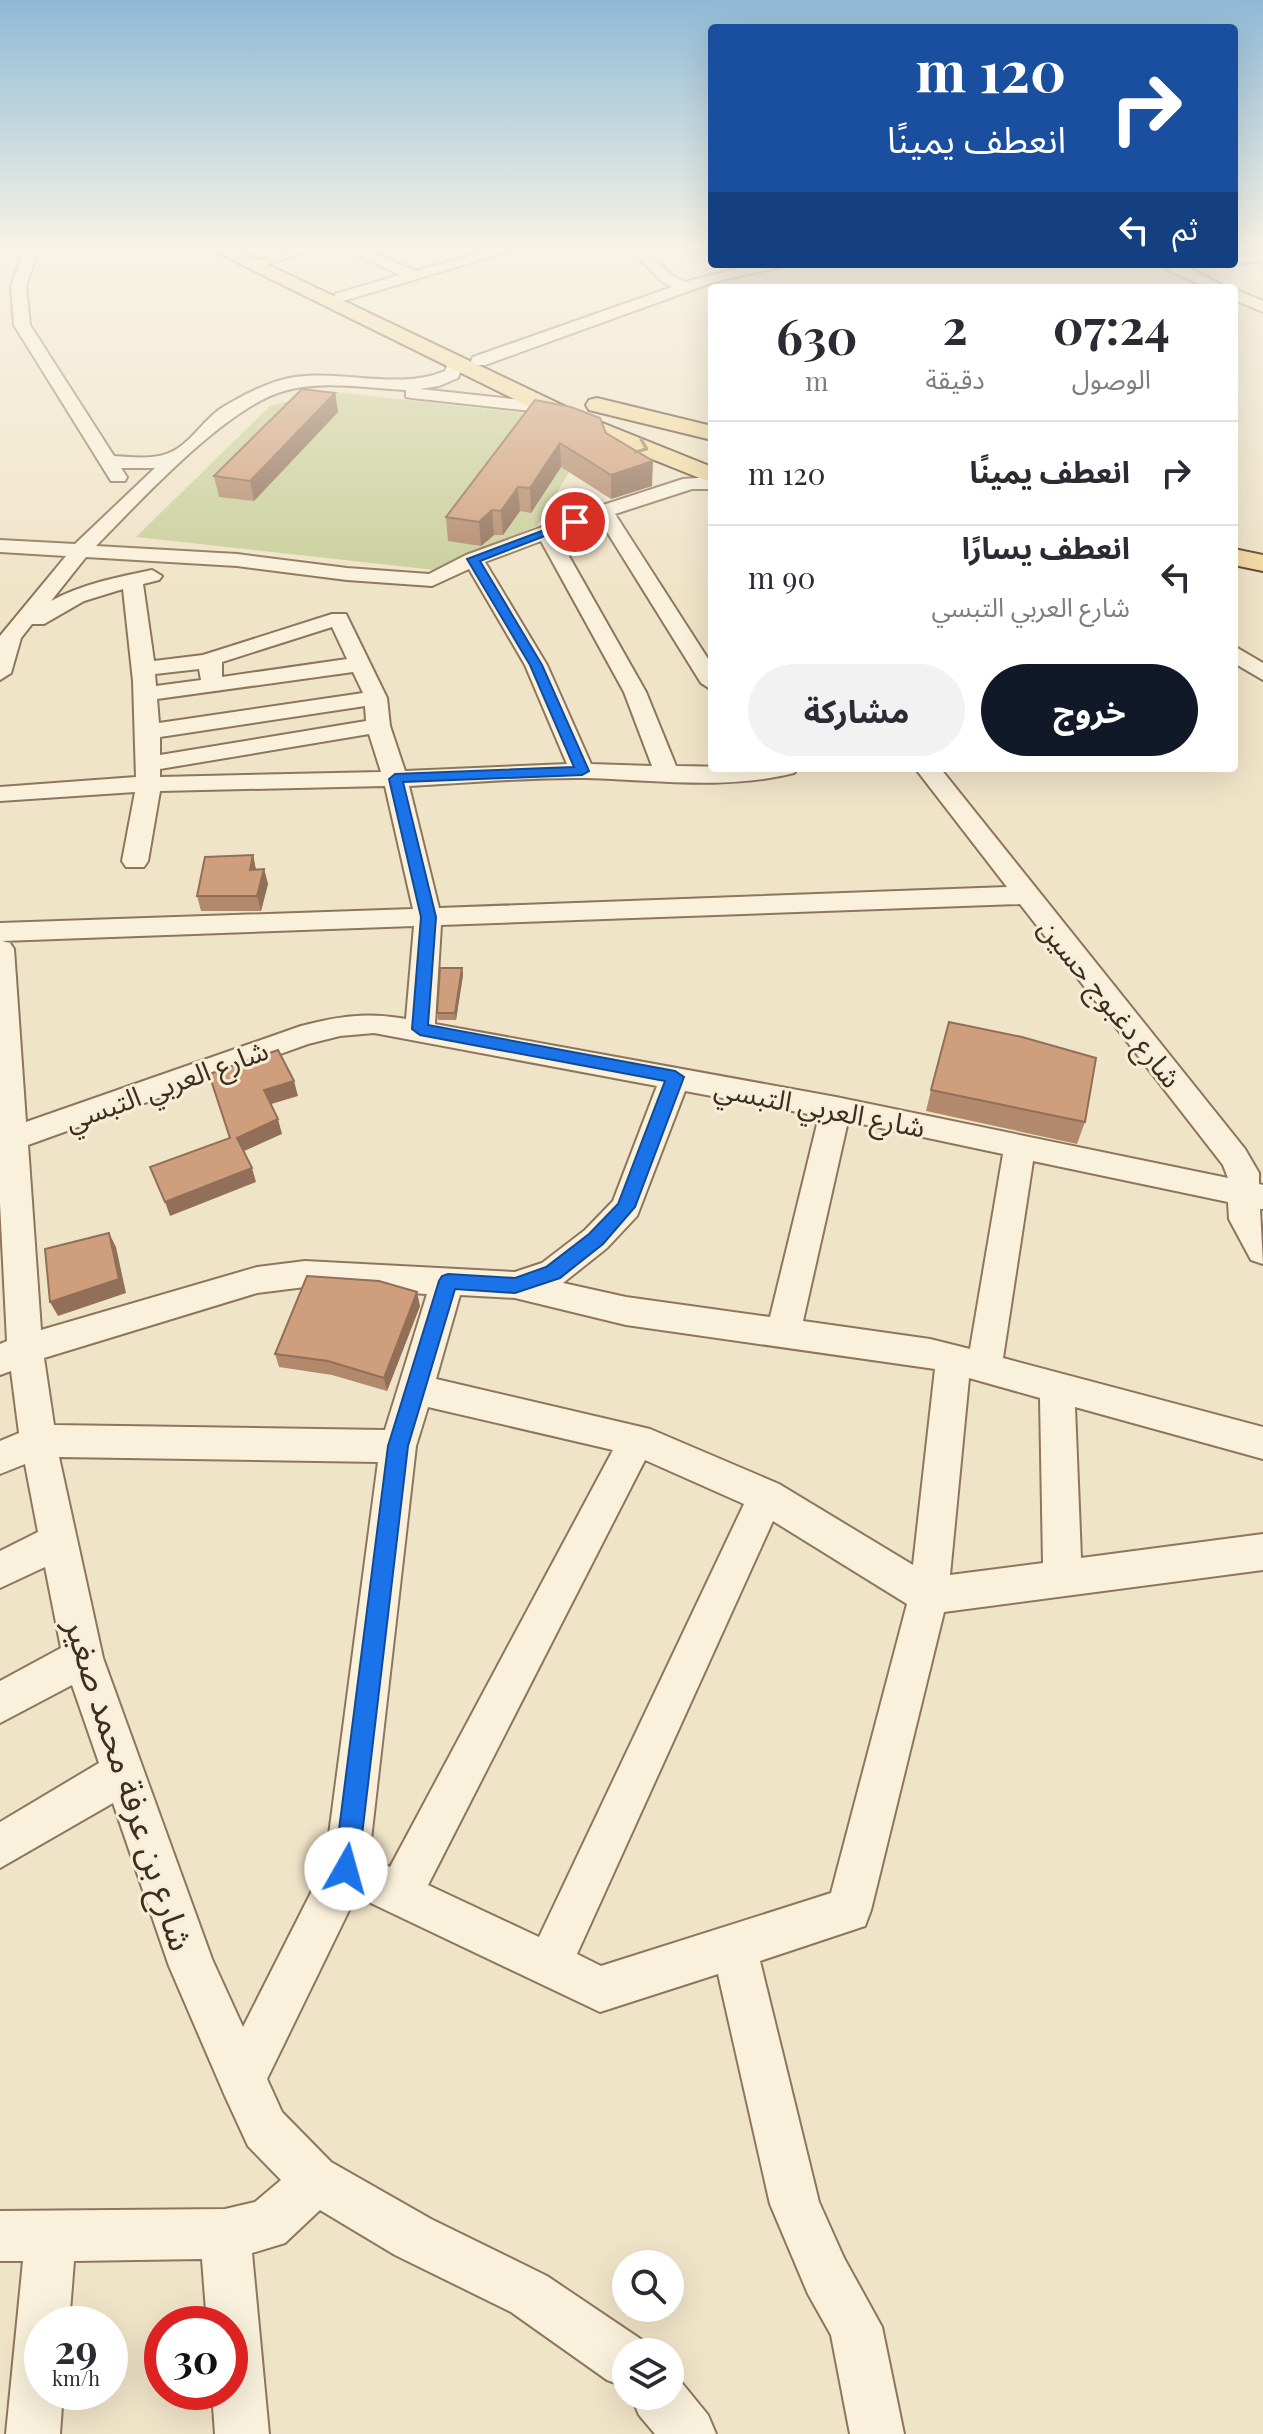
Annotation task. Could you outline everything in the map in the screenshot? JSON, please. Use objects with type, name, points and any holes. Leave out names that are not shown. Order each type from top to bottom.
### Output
[{"type":"main road","points":[[456,362],[550,408],[704,473]]},
{"type":"main road","points":[[480,362],[545,388],[611,409],[708,432]]},
{"type":"main road","points":[[1238,545],[1263,551]]},
{"type":"main road","points":[[1238,558],[1263,563]]},
{"type":"street","points":[[43,362],[106,461],[133,497]]},
{"type":"street","points":[[0,673],[10,637],[82,549],[133,497],[226,413],[276,387],[312,380],[408,385],[433,382],[452,374],[456,362]]},
{"type":"street","points":[[106,461],[131,465],[175,459],[258,402],[304,387],[336,385],[550,408]]},
{"type":"street","points":[[0,546],[237,560],[347,574],[432,580],[473,559],[704,473]]},
{"type":"street","points":[[604,511],[708,677]]},
{"type":"street","points":[[546,533],[635,692],[667,774]]},
{"type":"street","points":[[473,559],[536,665],[582,771]]},
{"type":"street","points":[[10,637],[59,602],[132,580],[237,560]]},
{"type":"street","points":[[132,580],[145,669],[148,732],[148,774],[135,861]]},
{"type":"street","points":[[145,669],[209,661],[339,618],[376,698],[378,726],[395,779],[428,917],[420,1029]]},
{"type":"street","points":[[1238,656],[1263,673]]},
{"type":"street","points":[[209,661],[213,687]]},
{"type":"street","points":[[147,694],[362,664]]},
{"type":"street","points":[[148,732],[376,698]]},
{"type":"street","points":[[0,794],[148,774],[378,726]]},
{"type":"street","points":[[148,774],[395,779],[582,771],[738,775],[756,772]]},
{"type":"street","name":"شارع دغبوج حسين","points":[[930,772],[1234,1157],[1253,1194],[1245,1219],[1263,1251]]},
{"type":"street","points":[[0,932],[1026,895]]},
{"type":"street","name":"شارع بن عرفة محمد صغير","points":[[0,949],[13,1355],[38,1441],[83,1658],[192,1966],[265,2129],[314,2179],[413,2237],[529,2294],[612,2351]]},
{"type":"street","name":"شارع العربي التبسي","points":[[6,1141],[301,1036],[340,1026],[374,1023],[420,1029],[836,1108],[1253,1194]]},
{"type":"street","points":[[515,1285],[553,1273],[596,1239],[626,1207],[675,1077]]},
{"type":"street","points":[[783,1333],[836,1108]]},
{"type":"street","points":[[346,1869],[600,1989],[735,1949],[849,1910],[929,1596],[969,1364],[1020,1147]]},
{"type":"street","points":[[13,1355],[257,1280],[305,1274],[515,1285],[626,1311],[930,1353],[1263,1443]]},
{"type":"street","points":[[242,2079],[346,1869],[398,1446],[448,1281]]},
{"type":"street","points":[[1057,1388],[1063,1578]]},
{"type":"street","points":[[415,1389],[637,1440],[766,1496],[929,1596],[1263,1552]]},
{"type":"street","points":[[400,1894],[637,1440]]},
{"type":"street","points":[[0,1458],[38,1441],[398,1446]]},
{"type":"street","points":[[549,1965],[766,1496]]},
{"type":"street","points":[[0,1570],[59,1541]]},
{"type":"street","points":[[0,1703],[83,1658]]},
{"type":"street","points":[[0,1846],[123,1773]]},
{"type":"street","points":[[735,1949],[795,2204],[826,2276],[856,2327],[877,2434]]},
{"type":"street","points":[[0,2236],[225,2234],[267,2225],[294,2203],[314,2179]]},
{"type":"street","points":[[225,2234],[242,2434]]},
{"type":"street","points":[[45,2306],[51,2235]]},
{"type":"street","points":[[33,2434],[35,2410]]},
{"type":"street","points":[[669,2410],[689,2434]]},
{"type":"green space","points":[[327,391],[542,415],[572,467],[537,526],[435,570],[136,537],[270,406]]},
{"type":"building","points":[[302,389],[335,393],[250,481],[214,476]]},
{"type":"building","points":[[535,400],[571,407],[600,418],[606,433],[653,461],[611,475],[560,443],[530,488],[518,487],[501,511],[492,510],[479,522],[446,517]]},
{"type":"building","points":[[253,855],[250,870],[264,869],[257,896],[197,896],[205,857]]},
{"type":"building","points":[[440,968],[462,968],[455,1013],[437,1013]]},
{"type":"building","points":[[949,1022],[1022,1037],[1096,1058],[1085,1122],[931,1090]]},
{"type":"building","points":[[278,1050],[294,1081],[264,1090],[278,1119],[237,1138],[252,1168],[165,1202],[150,1167],[230,1138],[209,1074]]},
{"type":"building","points":[[109,1233],[119,1279],[50,1302],[45,1249]]},
{"type":"building","points":[[307,1276],[379,1281],[417,1292],[384,1378],[328,1361],[275,1354]]},
{"type":"route","points":[[346,1869],[398,1446],[448,1281],[515,1285],[553,1273],[596,1239],[626,1207],[675,1077],[420,1029],[428,917],[395,779],[582,771],[536,665],[473,559],[575,522]]}]
